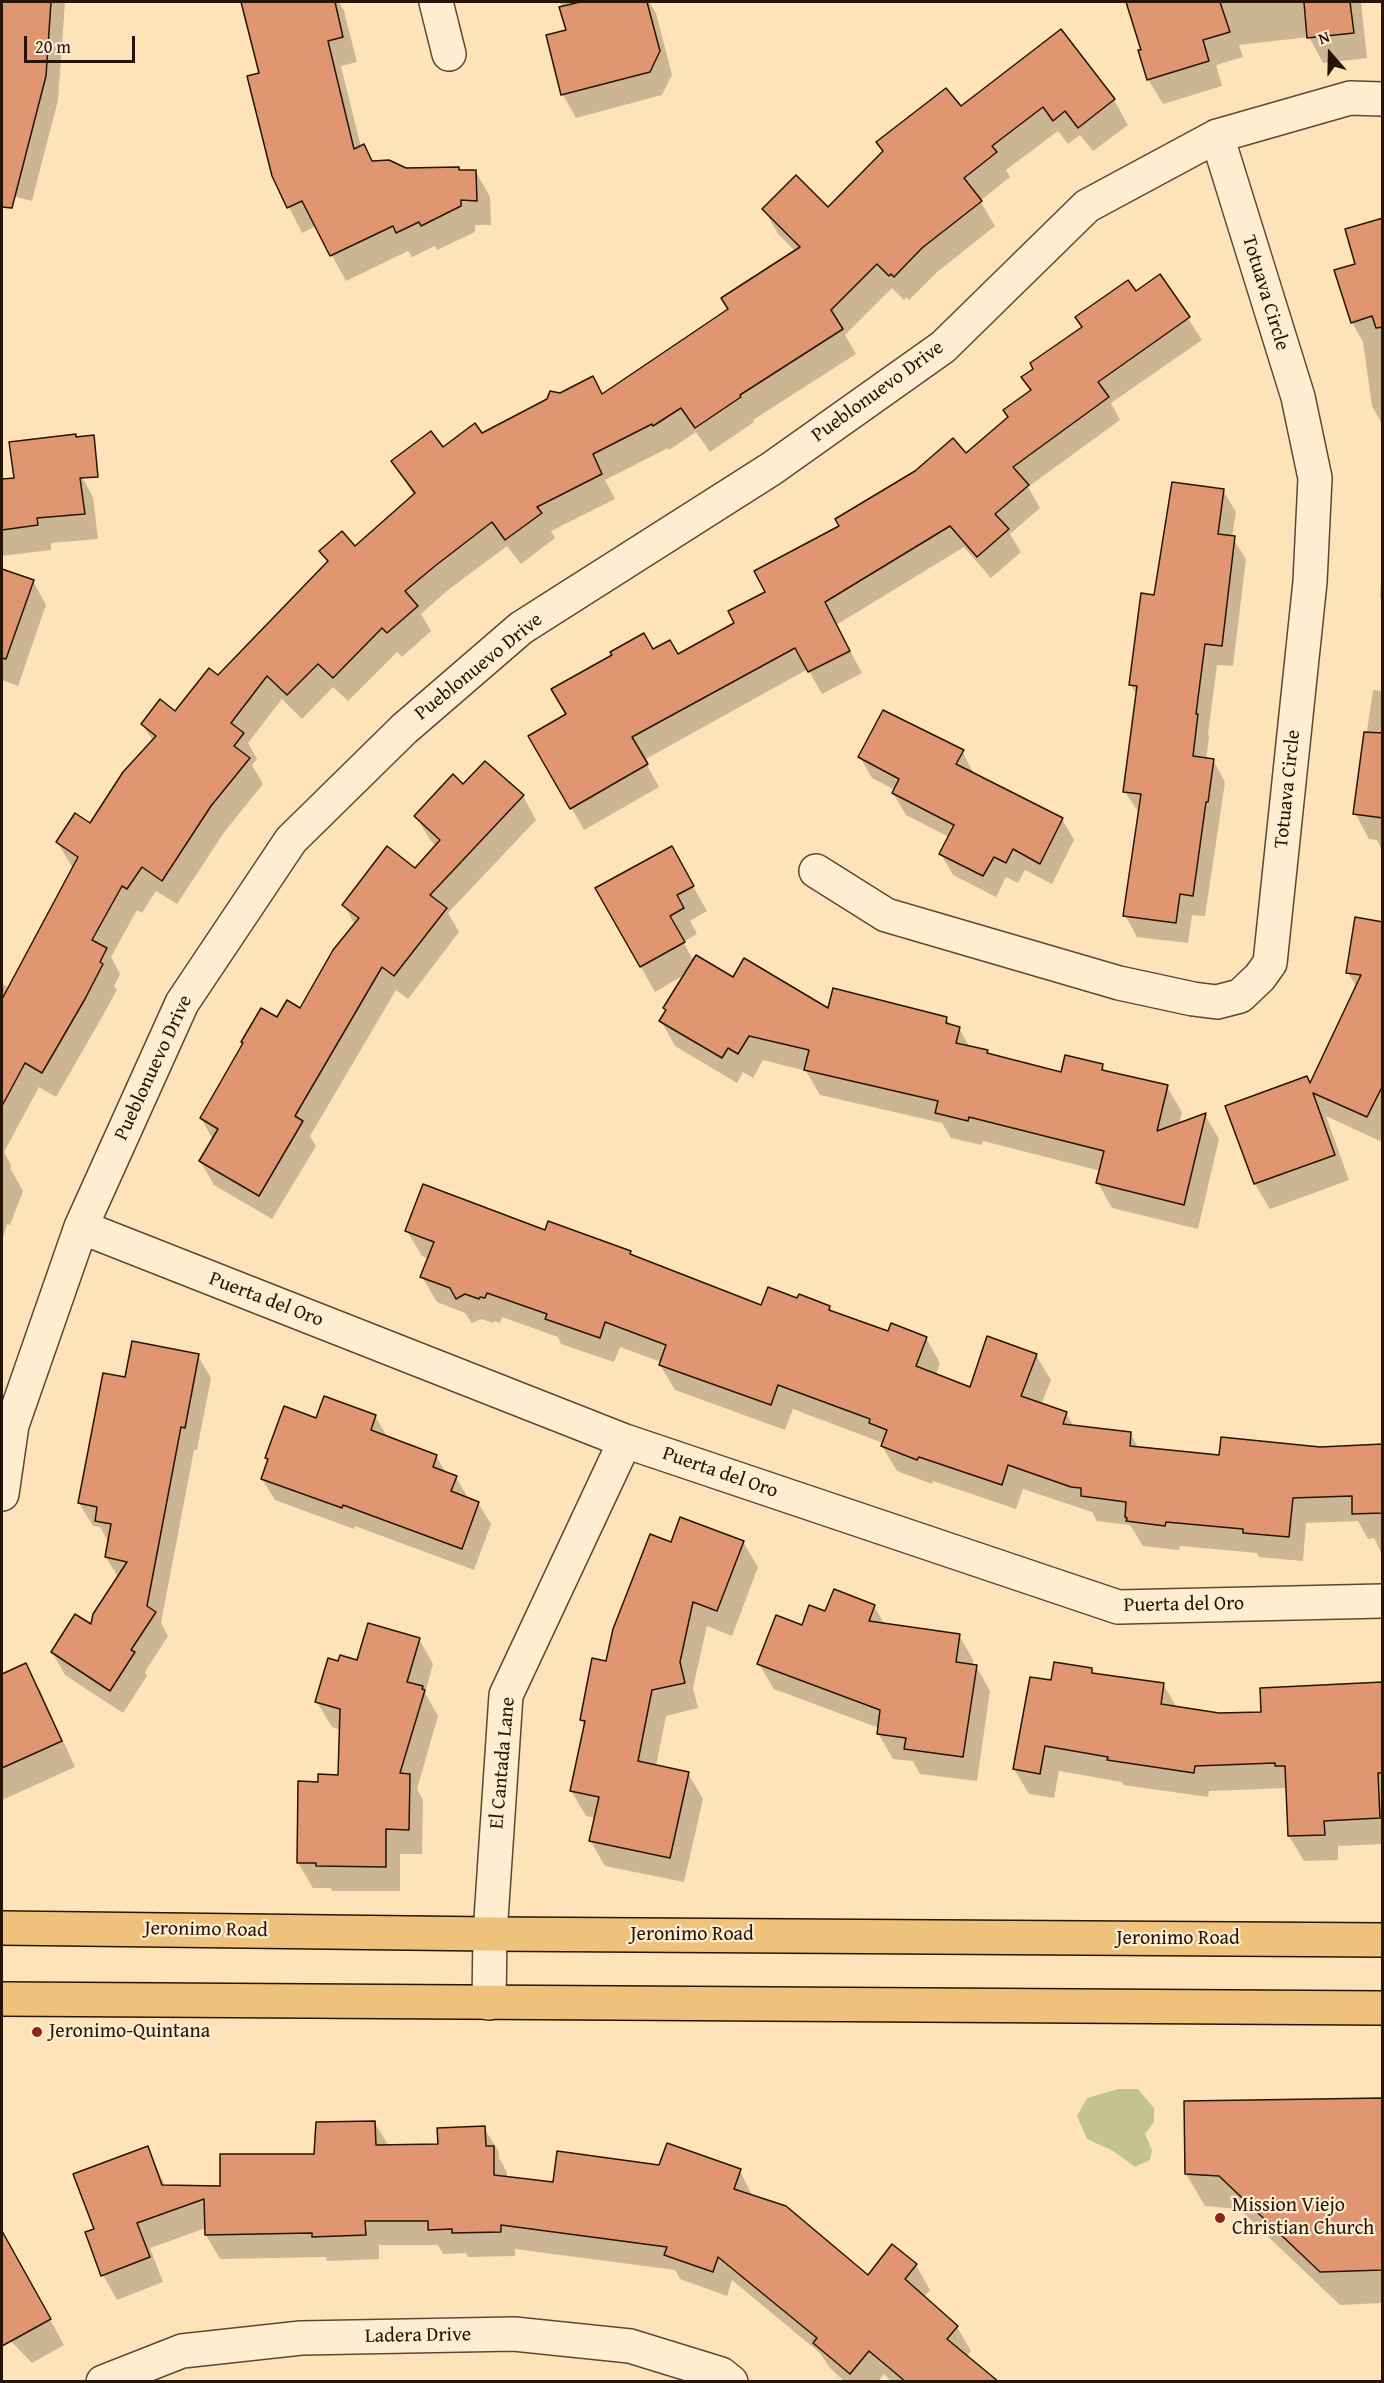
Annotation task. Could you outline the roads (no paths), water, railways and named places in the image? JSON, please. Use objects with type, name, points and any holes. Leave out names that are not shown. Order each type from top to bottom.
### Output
[{"type":"main road","name":"Jeronimo Road","points":[[2,1928],[1383,1940]]},
{"type":"main road","points":[[2,1999],[1383,2008]]},
{"type":"street","points":[[436,2],[449,54]]},
{"type":"street","name":"Pueblonuevo Drive","points":[[2,1494],[12,1425],[81,1227],[182,1003],[291,840],[404,729],[521,628],[771,469],[943,347],[1087,206],[1216,136],[1350,98],[1383,99]]},
{"type":"street","name":"Totuava Circle","points":[[816,871],[886,915],[1119,983],[1193,999],[1217,1002],[1240,996],[1260,977],[1270,963],[1310,582],[1314,478],[1298,397],[1216,136]]},
{"type":"street","name":"Puerta del Oro","points":[[81,1227],[625,1441],[1118,1607],[1383,1600]]},
{"type":"street","name":"El Cantada Lane","points":[[489,2003],[490,1934],[506,1695],[625,1441]]},
{"type":"street","name":"Ladera Drive","points":[[103,2382],[182,2351],[301,2338],[514,2334],[630,2346],[720,2374],[731,2382]]},
{"type":"place","name":"Jeronimo-Quintana","points":[[37,2032]]},
{"type":"place","name":"Mission Viejo Christian Church","points":[[1220,2218]]}]
